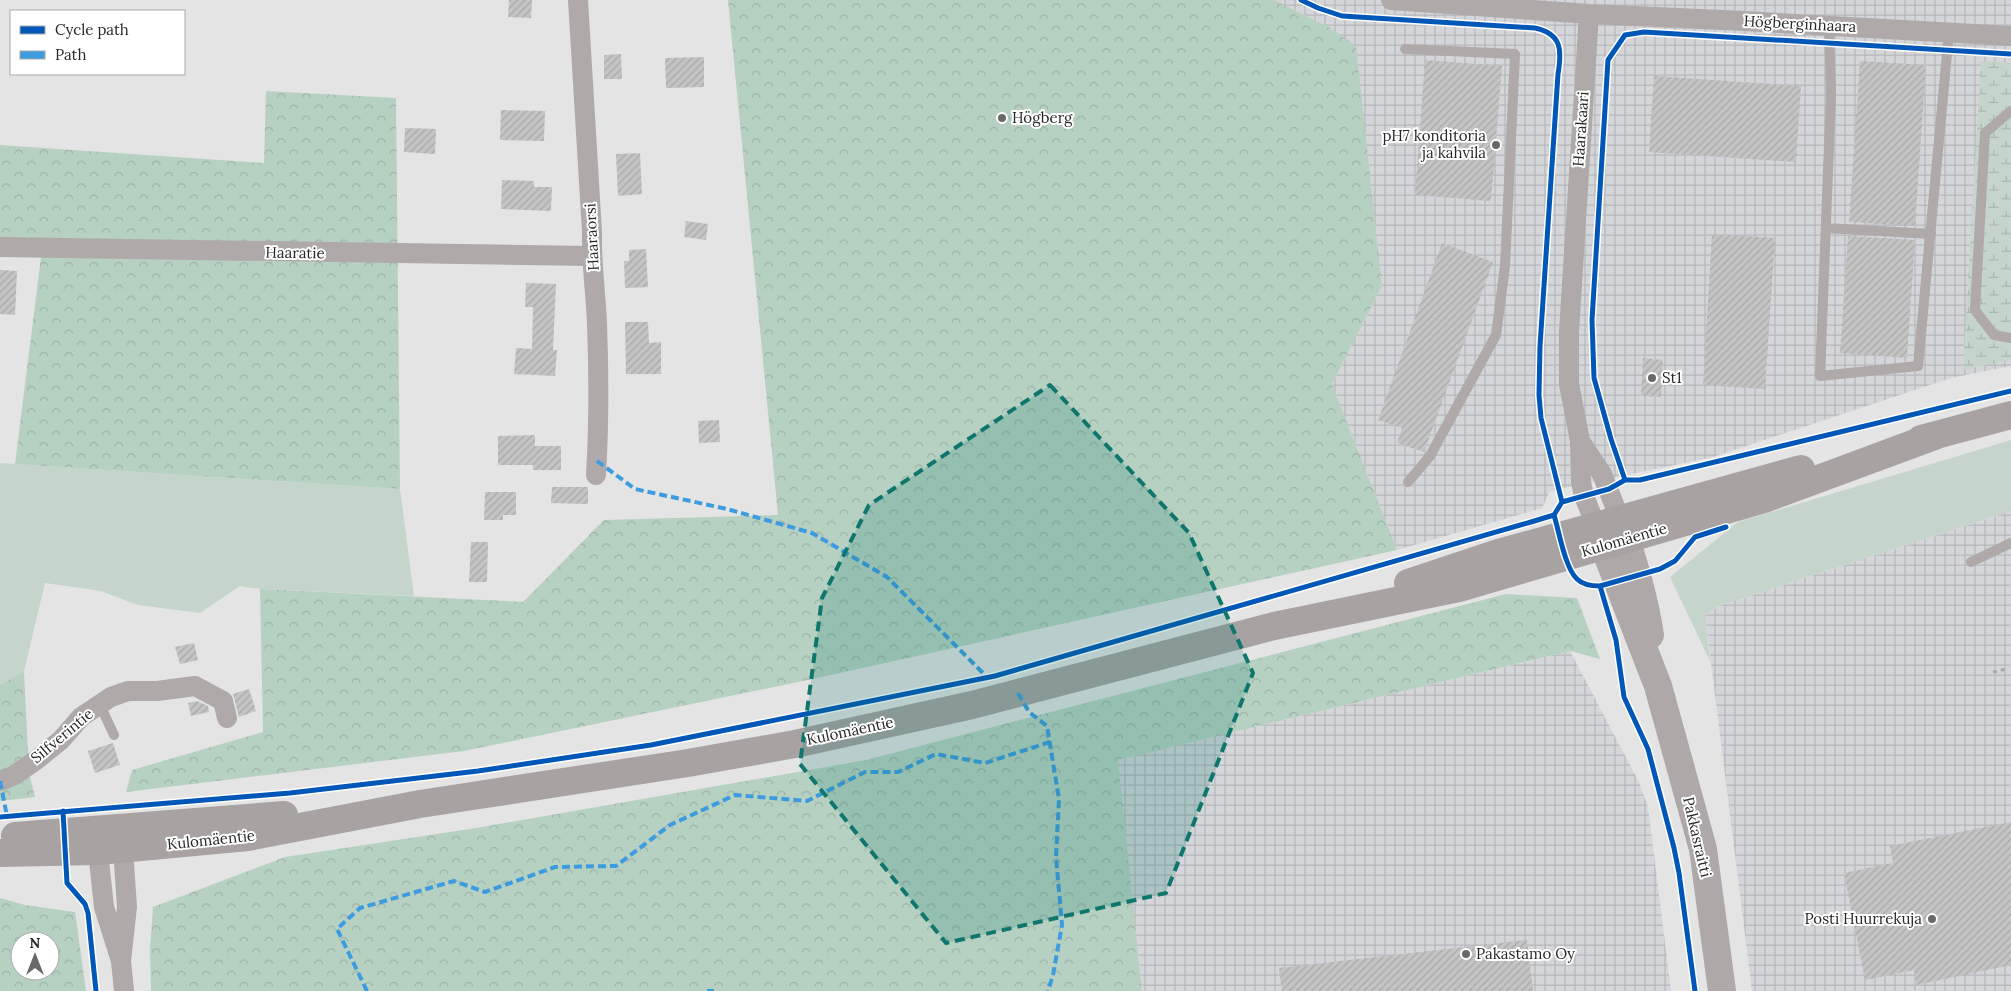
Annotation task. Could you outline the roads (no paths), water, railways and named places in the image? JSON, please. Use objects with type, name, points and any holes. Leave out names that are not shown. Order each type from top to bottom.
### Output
[{"type":"main road","name":"Kulomäentie","points":[[0,853],[109,843],[420,804],[688,763],[796,744],[972,705],[1274,626],[1459,588],[1756,480],[2011,415]]},
{"type":"main road","name":"Kulomäentie","points":[[0,837],[109,843]]},
{"type":"street","name":"Haaraorsi","points":[[578,0],[592,232],[591,256],[595,287],[600,386],[596,475]]},
{"type":"street","points":[[1391,0],[1589,14]]},
{"type":"street","name":"Högberginhaara","points":[[1589,14],[2011,36]]},
{"type":"street","name":"Haarakaari","points":[[1589,14],[1569,332],[1569,384],[1580,441],[1602,474],[1609,489],[1611,532]]},
{"type":"street","name":"Haaratie","points":[[0,247],[591,256]]},
{"type":"street","name":"Pakkasraitti","points":[[1611,532],[1658,686],[1703,849],[1722,991]]},
{"type":"street","name":"Silfverintie","points":[[0,781],[13,776],[35,761],[61,740],[82,717],[110,697],[128,691],[157,691],[195,686],[223,701],[227,718]]},
{"type":"street","points":[[109,843],[104,908],[121,961],[124,991]]},
{"type":"lane","points":[[1829,26],[1831,94],[1820,376],[1918,366],[1949,32]]},
{"type":"lane","points":[[1405,48],[1515,54],[1505,266],[1496,335],[1430,456],[1408,482]]},
{"type":"lane","points":[[2011,111],[1985,133],[1975,310],[1994,336],[2011,338]]},
{"type":"lane","points":[[1826,228],[1931,234]]},
{"type":"lane","points":[[1971,562],[2011,543]]},
{"type":"lane","points":[[100,705],[114,735]]},
{"type":"place","name":"Högberg","points":[[1002,118]]},
{"type":"place","name":"pH7 konditoria ja kahvila","points":[[1496,145]]},
{"type":"place","name":"St1","points":[[1652,378]]},
{"type":"place","name":"Posti Huurrekuja","points":[[1932,919]]},
{"type":"place","name":"Pakastamo Oy","points":[[1466,954]]}]
